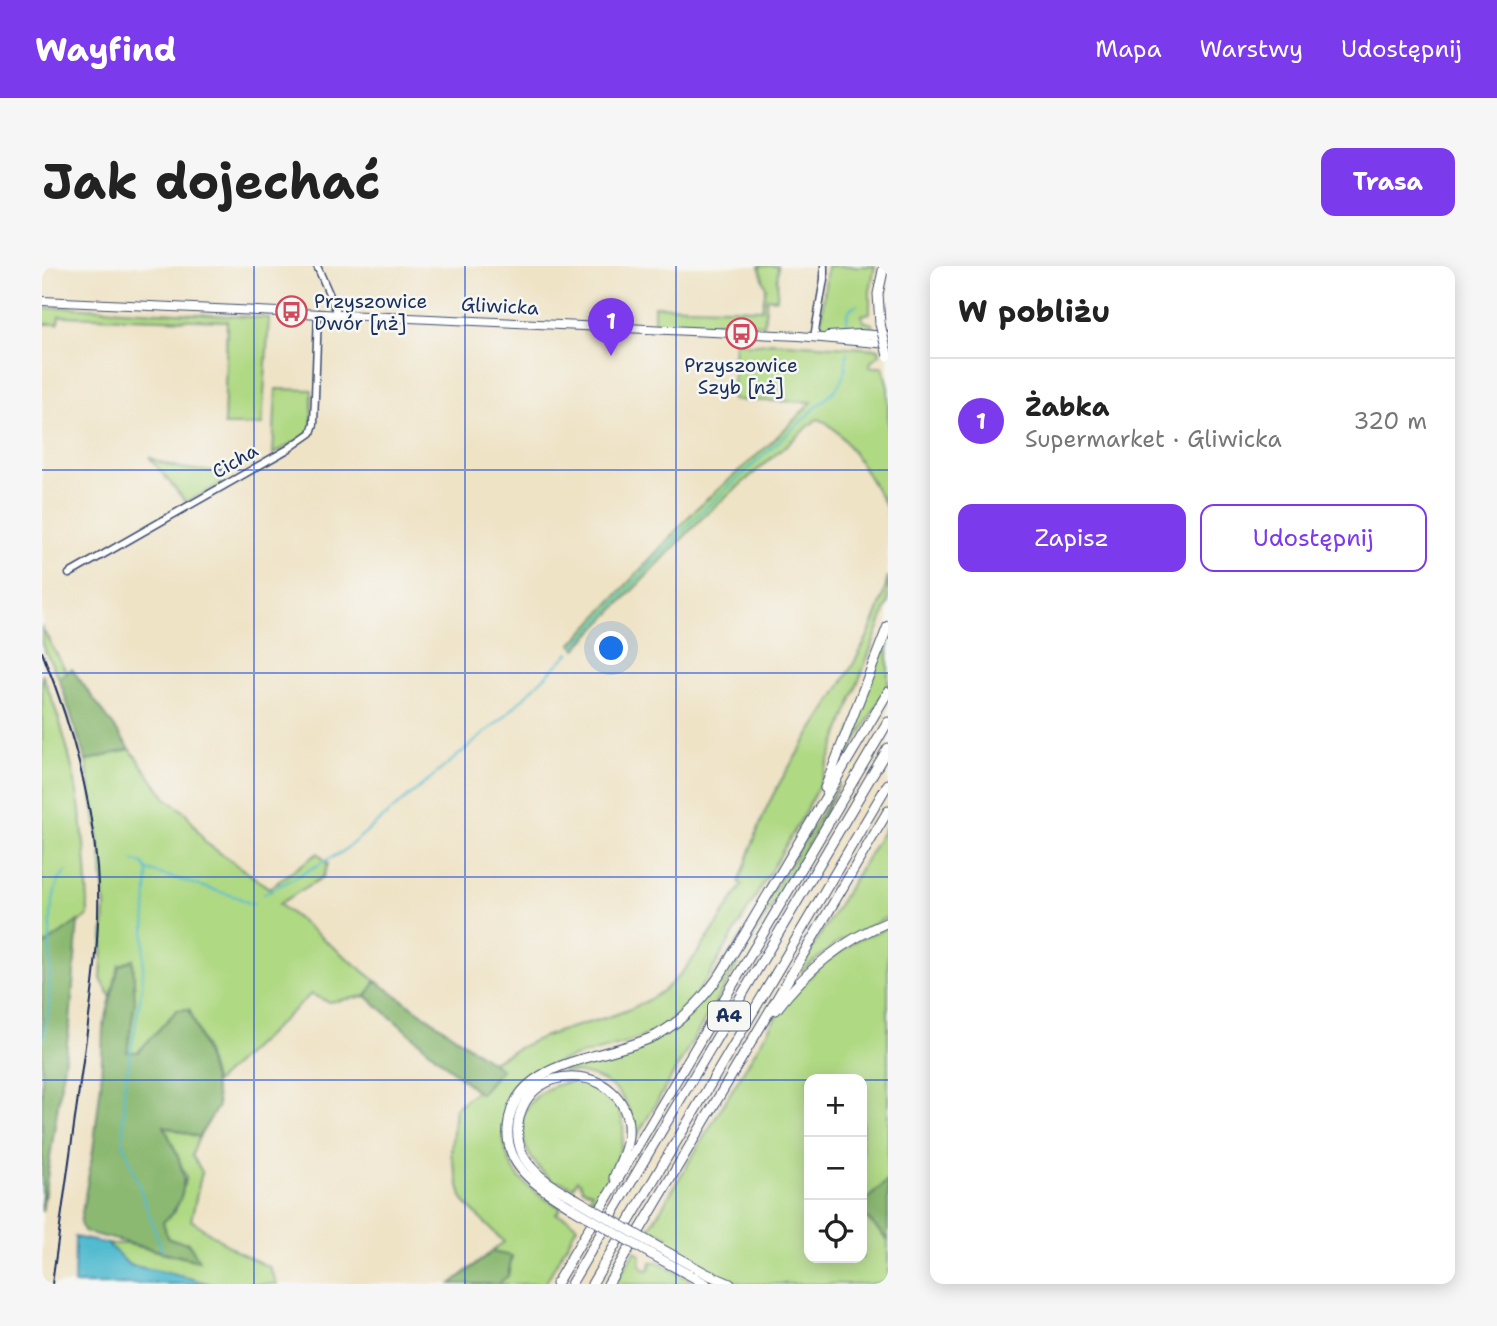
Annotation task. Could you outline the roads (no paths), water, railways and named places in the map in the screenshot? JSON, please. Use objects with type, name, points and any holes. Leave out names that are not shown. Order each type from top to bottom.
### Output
[{"type":"highway","points":[[884,266],[878,294],[880,324],[888,356]]},
{"type":"highway","points":[[810,822],[840,753],[888,626]]},
{"type":"highway","points":[[706,1284],[524,1175],[513,1158],[508,1138],[512,1107],[529,1082],[547,1071],[636,1044],[659,1033],[688,1013],[711,988],[888,692]]},
{"type":"highway","points":[[556,1284],[888,722]]},
{"type":"highway","name":"A4","points":[[571,1284],[888,748]]},
{"type":"highway","name":"A4","points":[[592,1284],[888,784]]},
{"type":"highway","points":[[608,1284],[888,811]]},
{"type":"highway","points":[[749,1045],[787,996],[819,963],[853,939],[888,922]]},
{"type":"highway","points":[[573,1203],[526,1161],[519,1144],[517,1129],[524,1104],[537,1088],[554,1079],[576,1075],[603,1085],[616,1096],[626,1114],[627,1143],[602,1206]]},
{"type":"highway","points":[[653,1250],[730,1284]]},
{"type":"main road","name":"Gliwicka","points":[[42,302],[814,337]]},
{"type":"main road","points":[[814,337],[860,334],[888,336]]},
{"type":"main road","points":[[814,337],[888,344]]},
{"type":"street","points":[[317,266],[338,314]]},
{"type":"street","points":[[814,337],[824,266]]},
{"type":"street","name":"Cicha","points":[[69,574],[288,449],[311,433],[314,424],[318,313]]},
{"type":"water","points":[[75,1237],[108,1244],[129,1265],[211,1284],[74,1284]]},
{"type":"waterway","points":[[847,326],[849,310],[857,305]]},
{"type":"waterway","points":[[575,646],[697,516],[833,392],[844,374],[847,352]]},
{"type":"waterway","points":[[264,894],[342,852],[503,718],[569,653]]},
{"type":"waterway","points":[[133,861],[142,864],[148,872],[142,988],[124,1090],[123,1142],[162,1250]]},
{"type":"waterway","points":[[147,870],[237,897],[251,904],[255,903]]},
{"type":"waterway","points":[[42,1042],[49,1003],[53,903],[57,884],[67,871]]},
{"type":"railway","points":[[42,652],[62,704],[78,758],[90,812],[98,892],[92,993],[52,1284]]},
{"type":"place","name":"Przyszowice Dwór [nż]","points":[[291,312]]},
{"type":"place","name":"Przyszowice Szyb [nż]","points":[[741,334]]},
{"type":"place","name":"Żabka","points":[[611,356]]}]
